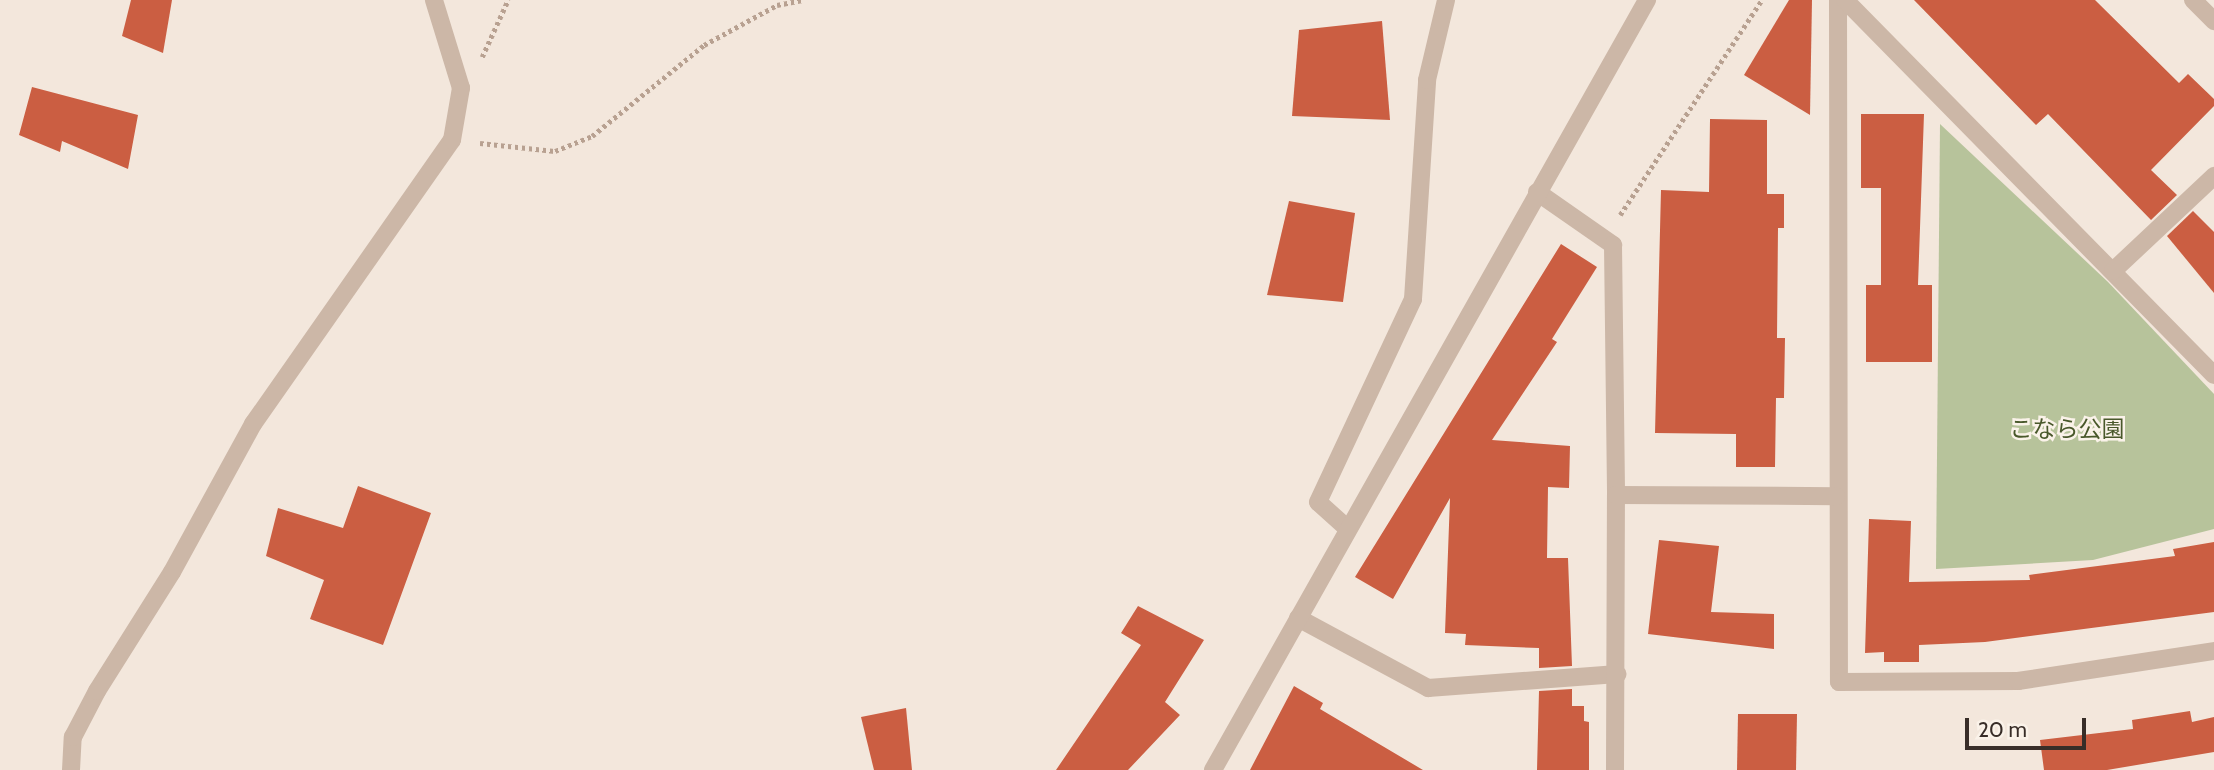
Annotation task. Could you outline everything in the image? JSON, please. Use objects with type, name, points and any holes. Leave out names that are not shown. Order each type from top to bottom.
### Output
[{"type":"street","points":[[71,770],[73,737],[97,691],[172,572],[253,425],[452,141],[461,88],[434,0]]},
{"type":"street","points":[[1348,529],[1318,502],[1413,299],[1427,80],[1446,0]]},
{"type":"street","points":[[1213,770],[1647,0]]},
{"type":"street","points":[[1838,0],[1836,496],[1839,682],[2018,681],[2214,651]]},
{"type":"street","points":[[1844,0],[2214,375]]},
{"type":"street","points":[[2193,0],[2214,21]]},
{"type":"street","points":[[2113,271],[2214,176]]},
{"type":"street","points":[[1537,192],[1613,245],[1615,770]]},
{"type":"street","points":[[1616,495],[1836,496]]},
{"type":"street","points":[[1298,618],[1428,688],[1616,674]]},
{"type":"path","points":[[461,88],[485,53],[508,0]]},
{"type":"path","points":[[452,141],[555,151],[568,146],[592,136],[704,45],[777,5],[803,0]]},
{"type":"path","points":[[1604,239],[1762,0]]},
{"type":"green space","name":"こなら公園","points":[[1940,124],[2108,282],[2214,394],[2214,529],[2093,560],[1936,569]]},
{"type":"building","points":[[131,0],[172,0],[163,53],[122,36]]},
{"type":"building","points":[[1789,0],[1812,0],[1810,115],[1744,75]]},
{"type":"building","points":[[1914,0],[2095,0],[2179,83],[2188,74],[2214,99],[2214,106],[2151,170],[2177,195],[2151,220],[2048,114],[2036,125]]},
{"type":"building","points":[[1382,21],[1390,120],[1292,116],[1299,30]]},
{"type":"building","points":[[32,87],[138,115],[128,169],[62,141],[60,152],[19,135]]},
{"type":"building","points":[[1861,114],[1924,114],[1918,285],[1932,285],[1932,362],[1866,362],[1866,285],[1881,285],[1881,188],[1861,188]]},
{"type":"building","points":[[1710,119],[1767,120],[1767,194],[1784,194],[1784,228],[1778,228],[1777,338],[1785,338],[1784,398],[1776,398],[1775,467],[1736,467],[1736,434],[1655,433],[1661,190],[1709,192]]},
{"type":"building","points":[[1289,201],[1355,213],[1343,302],[1267,295]]},
{"type":"building","points":[[2193,211],[2214,232],[2214,293],[2167,236]]},
{"type":"building","points":[[1561,244],[1597,267],[1552,339],[1557,342],[1492,440],[1570,446],[1569,488],[1548,487],[1547,558],[1568,558],[1572,666],[1539,668],[1539,648],[1465,645],[1466,634],[1445,633],[1450,498],[1393,599],[1355,577]]},
{"type":"building","points":[[358,486],[431,513],[383,645],[310,619],[324,580],[266,556],[278,508],[343,528]]},
{"type":"building","points":[[1869,519],[1911,521],[1909,582],[2030,580],[2029,575],[2175,556],[2173,549],[2214,542],[2214,612],[1985,642],[1919,645],[1919,662],[1884,662],[1884,652],[1865,653]]},
{"type":"building","points":[[1659,540],[1719,546],[1711,612],[1774,614],[1774,649],[1648,634]]},
{"type":"building","points":[[1138,606],[1204,640],[1165,702],[1180,715],[1128,770],[1056,770],[1141,645],[1121,633]]},
{"type":"building","points":[[1294,686],[1323,703],[1320,709],[1423,770],[1250,770]]},
{"type":"building","points":[[1572,689],[1572,706],[1584,706],[1584,721],[1589,722],[1589,770],[1537,770],[1539,691]]},
{"type":"building","points":[[906,708],[912,770],[874,770],[861,717]]},
{"type":"building","points":[[2190,711],[2192,722],[2214,717],[2214,752],[2107,770],[2044,770],[2040,740],[2133,729],[2132,720]]},
{"type":"building","points":[[1738,714],[1797,714],[1796,770],[1737,770]]}]
